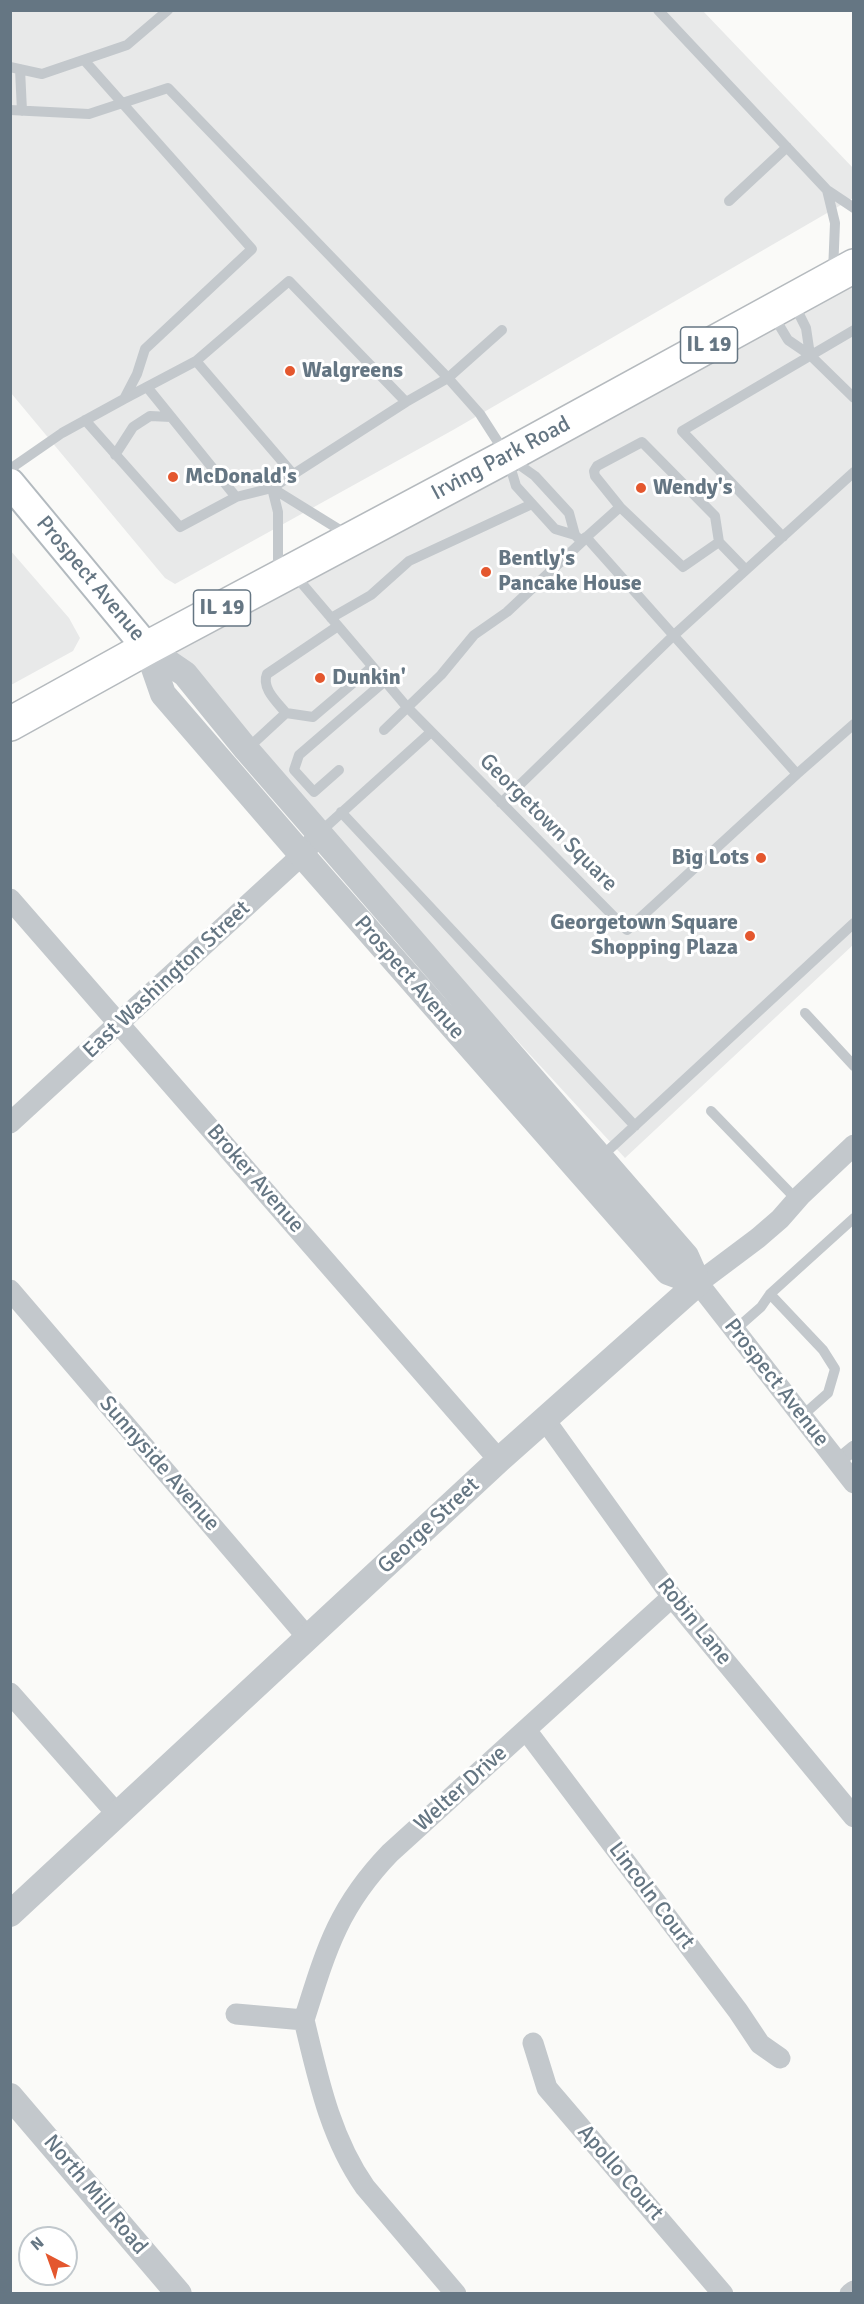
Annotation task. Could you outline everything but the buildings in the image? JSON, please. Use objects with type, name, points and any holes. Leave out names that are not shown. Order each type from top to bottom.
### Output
[{"type":"main road","name":"Irving Park Road","points":[[147,648],[507,456],[843,272]]},
{"type":"main road","name":"Prospect Avenue","points":[[10,483],[147,648]]},
{"type":"main road","name":"IL 19","points":[[10,724],[147,648]]},
{"type":"street","name":"Prospect Avenue","points":[[147,648],[185,674],[246,750],[686,1256],[698,1283],[736,1329],[854,1484]]},
{"type":"street","name":"Prospect Avenue","points":[[147,648],[163,694],[302,855],[668,1272],[698,1283]]},
{"type":"street","name":"East Washington Street","points":[[10,1123],[302,855],[319,833]]},
{"type":"street","name":"Broker Avenue","points":[[10,898],[500,1460]]},
{"type":"street","name":"George Street","points":[[10,1914],[500,1460],[698,1283],[780,1219],[854,1144]]},
{"type":"street","name":"Sunnyside Avenue","points":[[10,1290],[308,1638]]},
{"type":"street","name":"Robin Lane","points":[[545,1420],[672,1597],[854,1817]]},
{"type":"street","points":[[837,1462],[854,1448]]},
{"type":"street","name":"Welter Drive","points":[[304,2020],[334,1931],[360,1886],[390,1853],[672,1597]]},
{"type":"street","points":[[10,1693],[117,1814]]},
{"type":"street","name":"Lincoln Court","points":[[526,1730],[760,2044],[780,2058]]},
{"type":"street","points":[[236,2014],[304,2020],[328,2114],[352,2170],[456,2294]]},
{"type":"street","name":"Apollo Court","points":[[533,2043],[547,2088],[723,2294]]},
{"type":"street","name":"North Mill Road","points":[[10,2096],[179,2294]]},
{"type":"lane","points":[[168,10],[127,45],[42,74],[15,68],[16,110],[89,114],[168,88],[480,414],[507,456],[516,486],[532,504],[555,529],[581,538]]},
{"type":"lane","points":[[658,10],[827,189],[854,208]]},
{"type":"lane","points":[[84,60],[252,249],[145,349],[137,374],[124,399]]},
{"type":"lane","points":[[729,201],[787,147]]},
{"type":"lane","points":[[827,189],[843,272]]},
{"type":"lane","points":[[10,469],[62,433],[196,361],[289,281],[406,402]]},
{"type":"lane","points":[[781,305],[788,340],[810,355],[854,398]]},
{"type":"lane","points":[[781,305],[806,328],[810,355]]},
{"type":"lane","points":[[85,420],[180,527],[236,497],[272,488],[406,402],[448,378],[502,330]]},
{"type":"lane","points":[[783,537],[682,431],[854,330]]},
{"type":"lane","points":[[196,361],[293,474]]},
{"type":"lane","points":[[147,387],[236,497]]},
{"type":"lane","points":[[115,454],[133,427],[150,416],[171,417]]},
{"type":"lane","points":[[719,542],[683,567],[620,507],[595,476],[594,471],[597,466],[642,442],[715,516],[719,542],[746,570]]},
{"type":"lane","points":[[507,456],[535,476],[569,513],[581,538],[797,774]]},
{"type":"lane","points":[[501,803],[673,636],[854,472]]},
{"type":"lane","points":[[272,488],[352,538]]},
{"type":"lane","points":[[272,488],[278,512],[285,574]]},
{"type":"lane","points":[[372,666],[313,717],[286,713],[264,681],[267,674],[371,595],[410,561],[532,504]]},
{"type":"lane","points":[[384,730],[441,675],[474,635],[507,612],[581,538],[620,507]]},
{"type":"lane","name":"Georgetown Square","points":[[285,574],[335,622],[431,732],[627,930],[854,724]]},
{"type":"lane","points":[[339,770],[314,792],[294,770],[299,755],[385,681]]},
{"type":"lane","points":[[246,750],[286,713]]},
{"type":"lane","points":[[319,833],[431,732]]},
{"type":"lane","points":[[341,812],[635,1126]]},
{"type":"lane","points":[[601,1157],[854,923]]},
{"type":"lane","points":[[805,1013],[854,1066]]},
{"type":"lane","points":[[711,1111],[797,1200]]},
{"type":"lane","points":[[736,1329],[761,1308],[770,1294],[854,1218]]},
{"type":"lane","points":[[770,1294],[823,1350],[835,1369],[828,1393],[802,1416]]},
{"type":"shaded area","points":[[10,11],[703,11],[853,168],[853,198],[453,430],[175,584],[165,578],[11,393]]},
{"type":"shaded area","name":"Georgetown Square Shopping Plaza","points":[[853,271],[853,945],[625,1158],[157,649]]},
{"type":"shaded area","points":[[10,550],[69,618],[80,638],[73,651],[11,685]]},
{"type":"place","name":"Walgreens","points":[[290,371]]},
{"type":"place","name":"McDonald's","points":[[173,477]]},
{"type":"place","name":"Wendy's","points":[[641,488]]},
{"type":"place","name":"Bently's Pancake House","points":[[486,572]]},
{"type":"place","name":"Dunkin'","points":[[320,678]]},
{"type":"place","name":"Big Lots","points":[[761,858]]},
{"type":"place","name":"Georgetown Square Shopping Plaza","points":[[750,936]]}]
